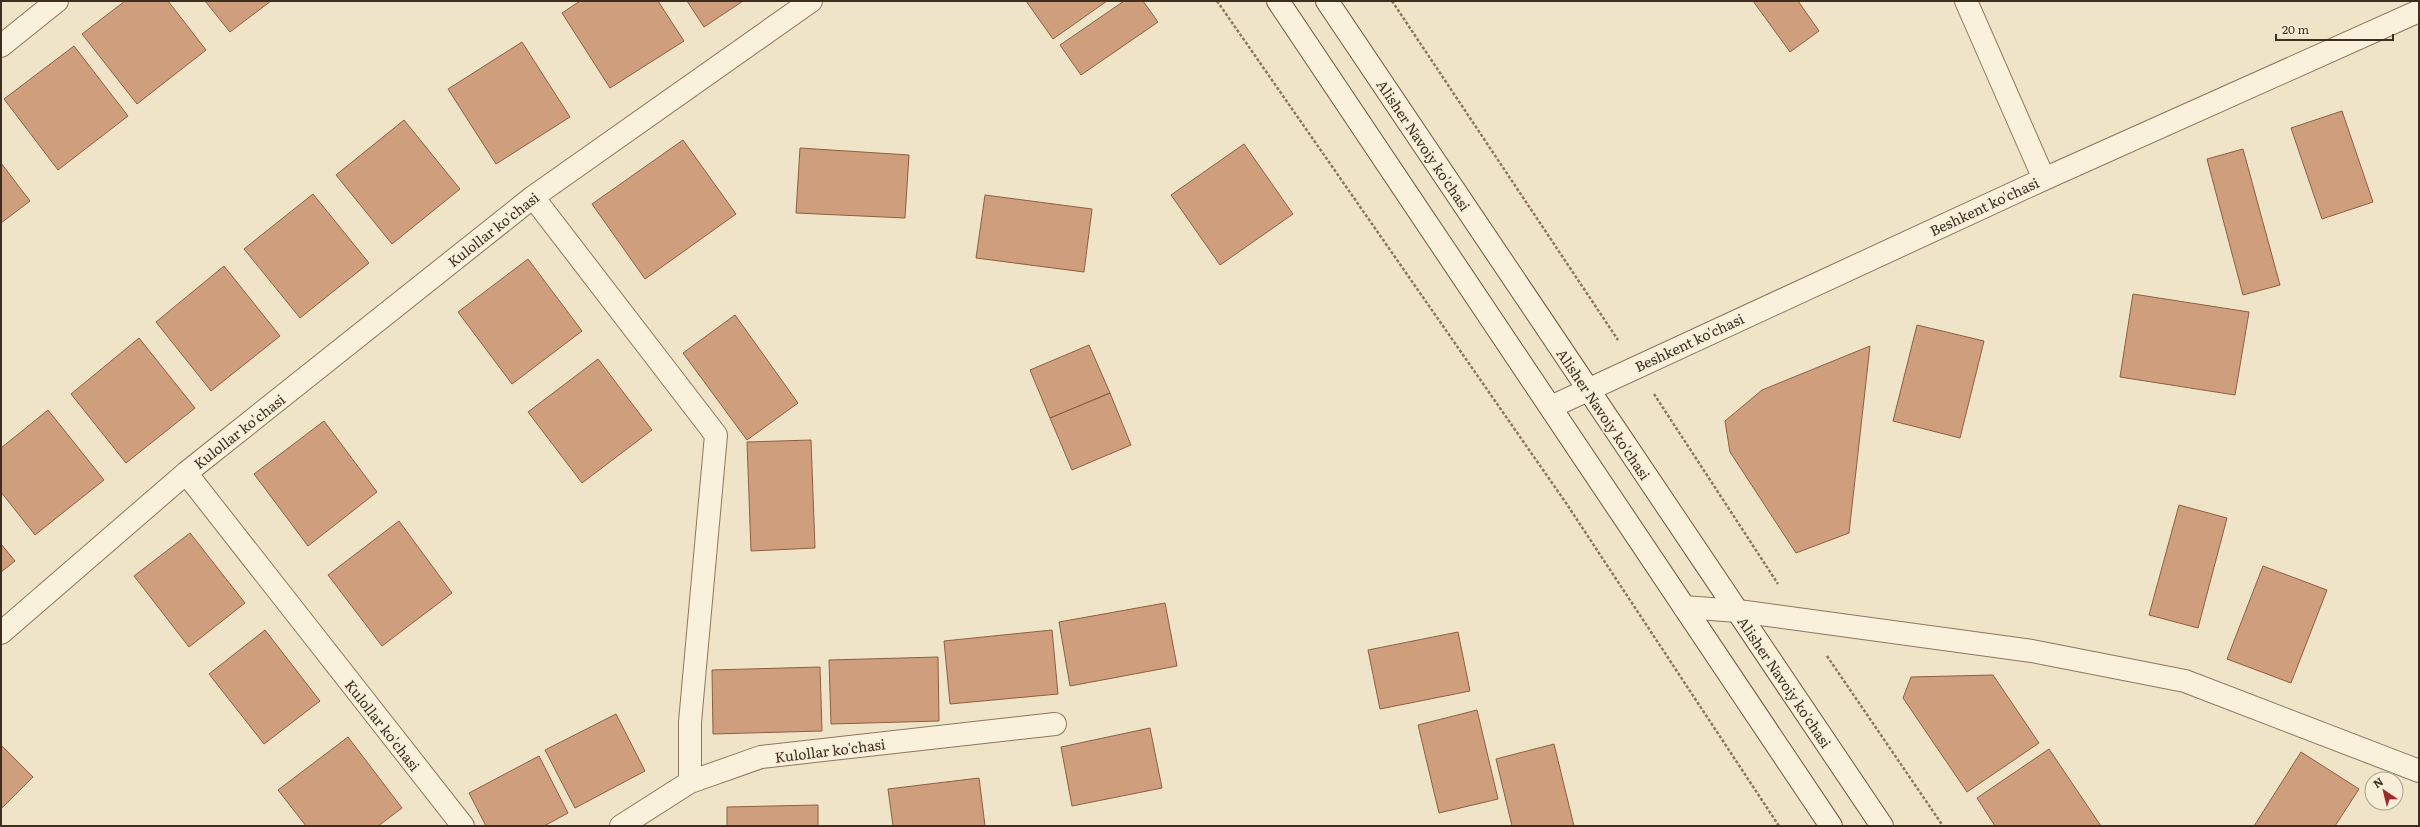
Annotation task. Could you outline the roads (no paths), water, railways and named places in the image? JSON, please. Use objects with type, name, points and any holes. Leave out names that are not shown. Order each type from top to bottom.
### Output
[{"type":"street","points":[[1,46],[58,1]]},
{"type":"street","name":"Kulollar ko'chasi","points":[[1,633],[186,473],[533,197],[811,1]]},
{"type":"street","points":[[1278,1],[1831,826]]},
{"type":"street","name":"Alisher Navoiy ko'chasi","points":[[1328,1],[1882,826]]},
{"type":"street","points":[[1966,1],[2044,179]]},
{"type":"street","name":"Beshkent ko'chasi","points":[[1551,407],[1587,388],[2044,179],[2419,11]]},
{"type":"street","points":[[533,197],[716,435],[690,722],[690,782]]},
{"type":"street","name":"Kulollar ko'chasi","points":[[186,473],[463,826]]},
{"type":"street","points":[[1684,608],[1738,611],[2032,651],[2185,680],[2419,771]]},
{"type":"street","name":"Kulollar ko'chasi","points":[[620,826],[690,782],[761,757],[1055,724]]}]
